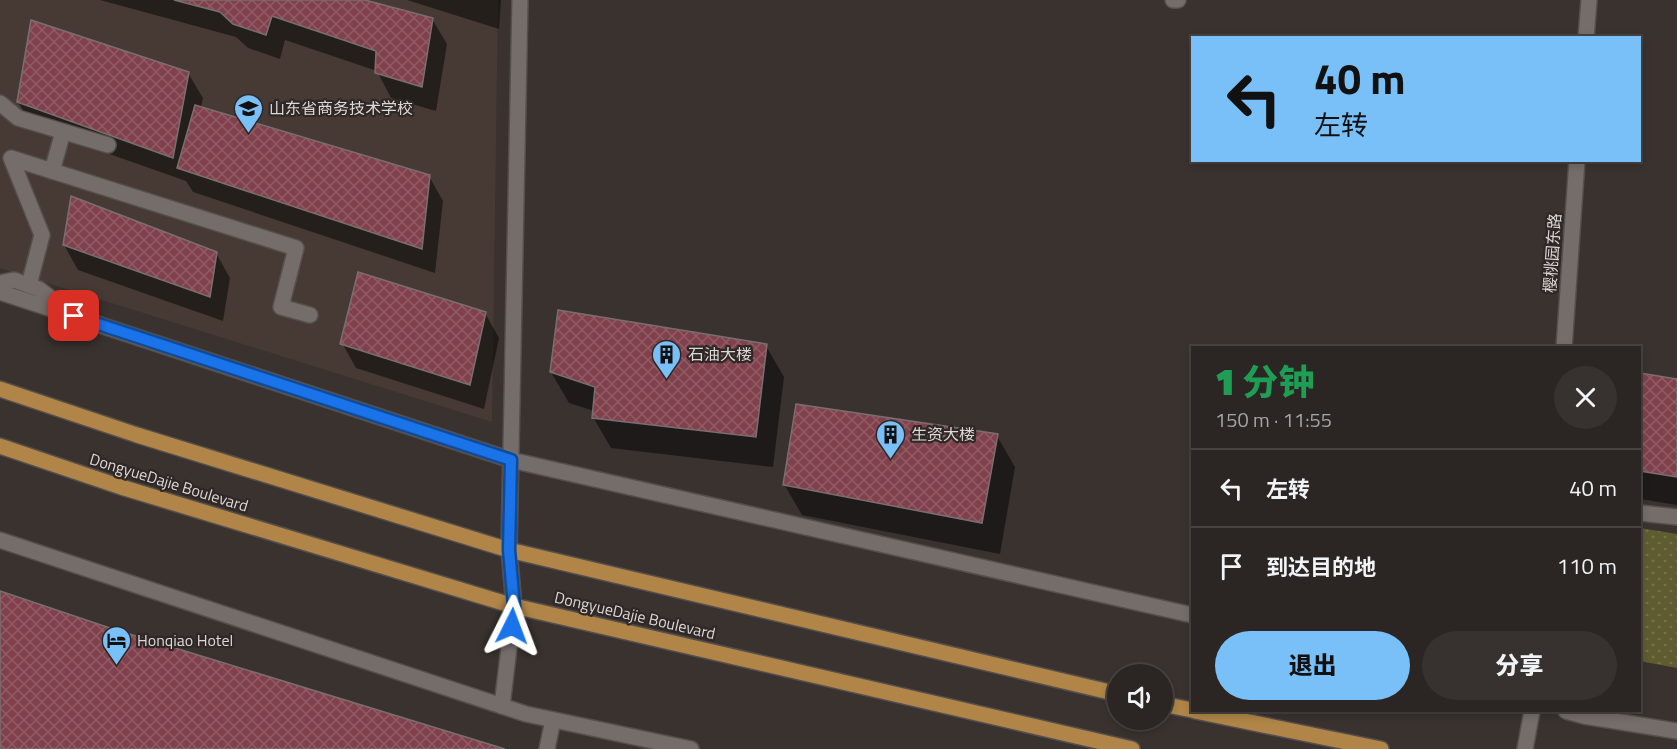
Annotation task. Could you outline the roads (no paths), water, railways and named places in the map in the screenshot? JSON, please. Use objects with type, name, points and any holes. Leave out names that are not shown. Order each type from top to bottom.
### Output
[{"type":"main road","name":"DongyueDajie Boulevard","points":[[0,389],[137,435],[509,550],[1107,691]]},
{"type":"main road","name":"DongyueDajie Boulevard","points":[[0,446],[121,487],[514,606],[1132,749]]},
{"type":"main road","points":[[1173,706],[1191,710]]},
{"type":"main road","points":[[1199,712],[1381,749]]},
{"type":"street","points":[[502,706],[514,606],[509,550],[520,0]]},
{"type":"street","points":[[1173,0],[1178,0]]},
{"type":"street","points":[[1586,36],[1589,0]]},
{"type":"street","points":[[0,103],[18,118],[108,145]]},
{"type":"street","points":[[52,171],[63,132]]},
{"type":"street","points":[[30,285],[42,235],[11,158],[296,248],[281,307],[310,315]]},
{"type":"street","name":"樱桃园东路","points":[[1564,346],[1577,162]]},
{"type":"street","points":[[0,283],[14,280],[39,289],[48,296],[52,309]]},
{"type":"street","points":[[0,292],[511,460],[1191,615]]},
{"type":"street","points":[[1641,513],[1677,517]]},
{"type":"street","points":[[0,540],[526,714],[691,749]]},
{"type":"street","points":[[1525,749],[1532,712]]},
{"type":"street","points":[[1570,712],[1677,730]]},
{"type":"street","points":[[547,749],[553,720]]},
{"type":"place","name":"山东省商务技术学校","points":[[248,134]]},
{"type":"place","name":"石油大楼","points":[[667,380]]},
{"type":"place","name":"生资大楼","points":[[890,460]]},
{"type":"place","name":"Honqiao Hotel","points":[[116,666]]}]
